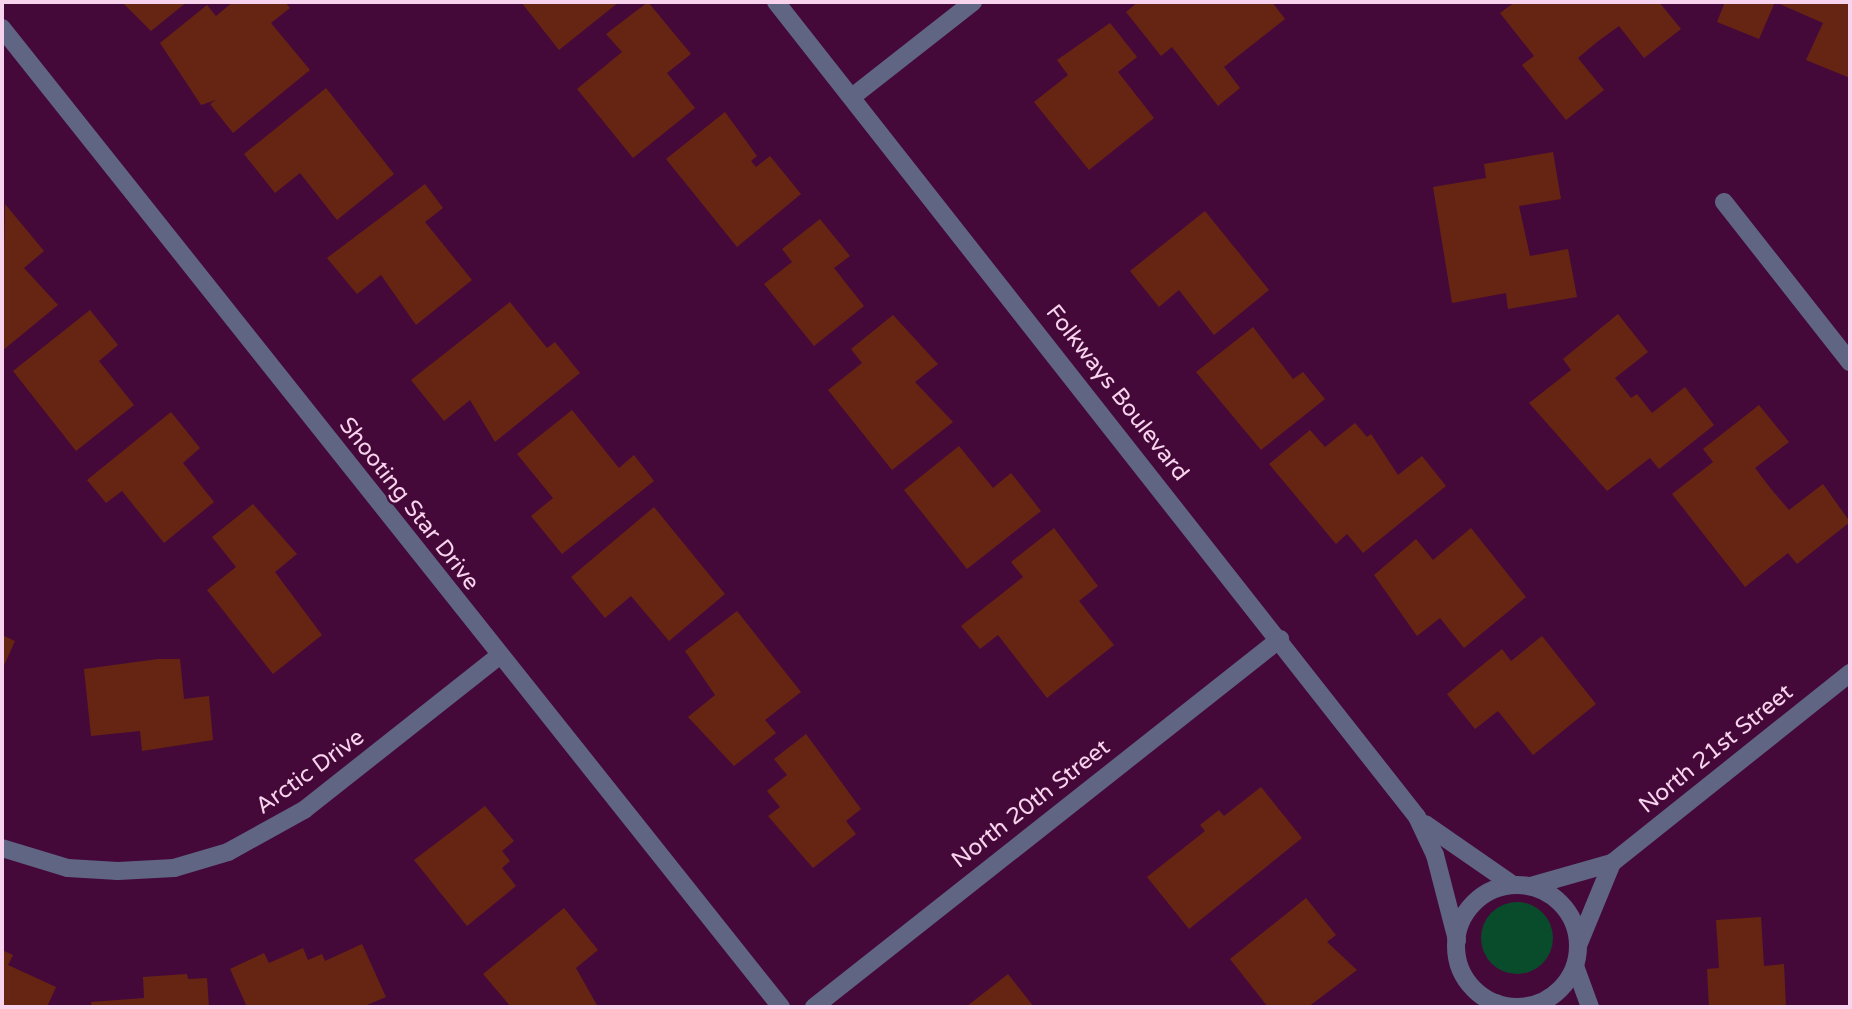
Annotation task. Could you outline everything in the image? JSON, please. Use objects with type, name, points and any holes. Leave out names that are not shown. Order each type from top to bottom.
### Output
[{"type":"street","name":"Folkways Boulevard","points":[[776,2],[1280,639],[1417,817],[1458,853],[1513,885]]},
{"type":"street","points":[[852,97],[973,2]]},
{"type":"street","name":"Shooting Star Drive","points":[[2,28],[498,657],[781,1007]]},
{"type":"street","points":[[1724,202],[1850,362]]},
{"type":"street","name":"North 20th Street","points":[[814,1007],[1280,639]]},
{"type":"street","name":"Arctic Drive","points":[[2,848],[68,868],[118,872],[174,868],[228,852],[304,810],[498,657]]},
{"type":"street","name":"North 21st Street","points":[[1531,886],[1612,863],[1850,673]]},
{"type":"street","name":"Folkways Boulevard","points":[[1417,817],[1435,855],[1457,940]]},
{"type":"street","name":"North 21st Street","points":[[1578,945],[1612,863]]},
{"type":"street","points":[[1513,885],[1531,886],[1563,906],[1578,945],[1575,966],[1563,987],[1543,1002],[1499,1005],[1462,972],[1457,940],[1474,903],[1513,885]]},
{"type":"street","points":[[1575,966],[1590,1007]]},
{"type":"green space","points":[[1517,902],[1537,908],[1547,918],[1553,938],[1547,958],[1537,968],[1517,974],[1497,968],[1487,958],[1481,938],[1487,918],[1497,908]]},
{"type":"building","points":[[122,2],[187,2],[151,31]]},
{"type":"building","points":[[233,2],[285,2],[290,8],[271,23],[310,70],[233,133],[210,104],[216,100],[201,105],[160,43],[207,5],[216,16]]},
{"type":"building","points":[[521,2],[619,2],[559,50]]},
{"type":"building","points":[[648,2],[691,54],[667,73],[695,108],[633,158],[577,89],[622,52],[606,34]]},
{"type":"building","points":[[1138,2],[1272,2],[1285,19],[1224,67],[1240,88],[1218,106],[1172,47],[1161,56],[1126,12]]},
{"type":"building","points":[[1515,2],[1659,2],[1681,29],[1644,58],[1619,26],[1597,42],[1578,58],[1604,90],[1566,120],[1522,65],[1534,56],[1500,13]]},
{"type":"building","points":[[1725,2],[1775,2],[1759,39],[1717,22]]},
{"type":"building","points":[[1775,2],[1850,2],[1850,78],[1806,60],[1823,23]]},
{"type":"building","points":[[1110,23],[1137,57],[1118,72],[1154,118],[1089,170],[1034,102],[1068,75],[1057,60]]},
{"type":"building","points":[[326,88],[394,174],[337,220],[300,173],[275,193],[244,154]]},
{"type":"building","points":[[725,112],[757,156],[751,161],[756,167],[770,156],[801,194],[737,247],[666,159]]},
{"type":"building","points":[[1553,152],[1561,199],[1519,206],[1530,256],[1568,249],[1577,297],[1508,309],[1506,293],[1452,303],[1433,187],[1486,178],[1484,164]]},
{"type":"building","points":[[425,184],[443,208],[425,222],[472,280],[416,325],[381,275],[357,294],[327,258]]},
{"type":"building","points":[[5,204],[44,251],[24,268],[58,305],[2,351]]},
{"type":"building","points":[[1205,211],[1269,290],[1214,335],[1179,290],[1159,307],[1130,271]]},
{"type":"building","points":[[820,219],[850,256],[834,268],[864,306],[814,346],[764,284],[792,262],[782,249]]},
{"type":"building","points":[[510,302],[547,348],[555,342],[580,373],[495,442],[470,400],[444,421],[411,380]]},
{"type":"building","points":[[90,310],[118,345],[99,361],[134,405],[76,451],[13,371]]},
{"type":"building","points":[[1618,314],[1648,352],[1615,378],[1631,398],[1637,394],[1652,413],[1685,387],[1714,425],[1659,469],[1650,458],[1607,491],[1529,403],[1571,370],[1563,359]]},
{"type":"building","points":[[893,315],[938,364],[915,382],[953,422],[892,470],[828,390],[862,363],[851,349]]},
{"type":"building","points":[[1253,327],[1293,379],[1303,372],[1325,399],[1261,450],[1196,372]]},
{"type":"building","points":[[1759,405],[1789,442],[1755,468],[1771,489],[1789,510],[1823,484],[1850,522],[1797,564],[1788,553],[1745,587],[1672,494],[1713,462],[1703,449]]},
{"type":"building","points":[[572,410],[619,468],[634,455],[654,481],[562,554],[531,516],[553,498],[517,454]]},
{"type":"building","points":[[171,412],[200,448],[183,463],[214,502],[164,543],[122,491],[106,503],[87,480]]},
{"type":"building","points":[[1355,423],[1367,437],[1371,434],[1398,475],[1422,456],[1446,486],[1363,553],[1347,534],[1336,544],[1269,464],[1310,430],[1325,447]]},
{"type":"building","points":[[959,446],[993,488],[1011,473],[1041,511],[967,569],[904,490]]},
{"type":"building","points":[[253,504],[297,554],[275,572],[322,635],[273,674],[207,590],[236,567],[212,537]]},
{"type":"building","points":[[654,507],[725,594],[669,641],[631,596],[605,618],[571,577]]},
{"type":"building","points":[[1054,528],[1098,586],[1079,601],[1114,645],[1047,698],[998,635],[980,649],[961,626],[1023,577],[1011,562]]},
{"type":"building","points":[[1471,528],[1526,597],[1464,648],[1440,618],[1417,636],[1374,575],[1416,539],[1433,560]]},
{"type":"building","points":[[737,611],[801,692],[765,720],[776,733],[734,766],[688,717],[715,695],[685,651]]},
{"type":"building","points":[[2,635],[15,641],[2,670]]},
{"type":"building","points":[[1542,636],[1596,704],[1533,755],[1498,711],[1475,729],[1447,694],[1502,649],[1511,661]]},
{"type":"building","points":[[158,659],[180,659],[184,699],[209,696],[213,740],[142,751],[140,731],[91,736],[84,669]]},
{"type":"building","points":[[806,734],[861,809],[846,821],[856,834],[813,868],[768,816],[780,807],[767,791],[787,775],[774,759]]},
{"type":"building","points":[[1261,787],[1302,838],[1189,929],[1147,877],[1205,831],[1200,825],[1219,810],[1224,816]]},
{"type":"building","points":[[485,806],[514,841],[502,851],[510,861],[502,868],[516,886],[467,926],[414,860]]},
{"type":"building","points":[[1306,898],[1336,935],[1327,942],[1357,970],[1308,1007],[1268,1007],[1230,959]]},
{"type":"building","points":[[564,908],[598,950],[576,968],[598,1007],[511,1007],[483,974]]},
{"type":"building","points":[[1761,917],[1764,966],[1784,964],[1786,1007],[1709,1007],[1707,969],[1719,968],[1716,920]]},
{"type":"building","points":[[362,944],[386,997],[362,1007],[247,1007],[230,969],[264,953],[269,963],[303,948],[308,960],[322,954],[325,961]]},
{"type":"building","points":[[2,950],[13,955],[8,965],[56,987],[47,1007],[2,1007]]},
{"type":"building","points":[[187,974],[188,979],[207,978],[209,1007],[92,1007],[91,1002],[144,998],[143,977]]},
{"type":"building","points":[[1008,974],[1034,1007],[966,1007]]}]
